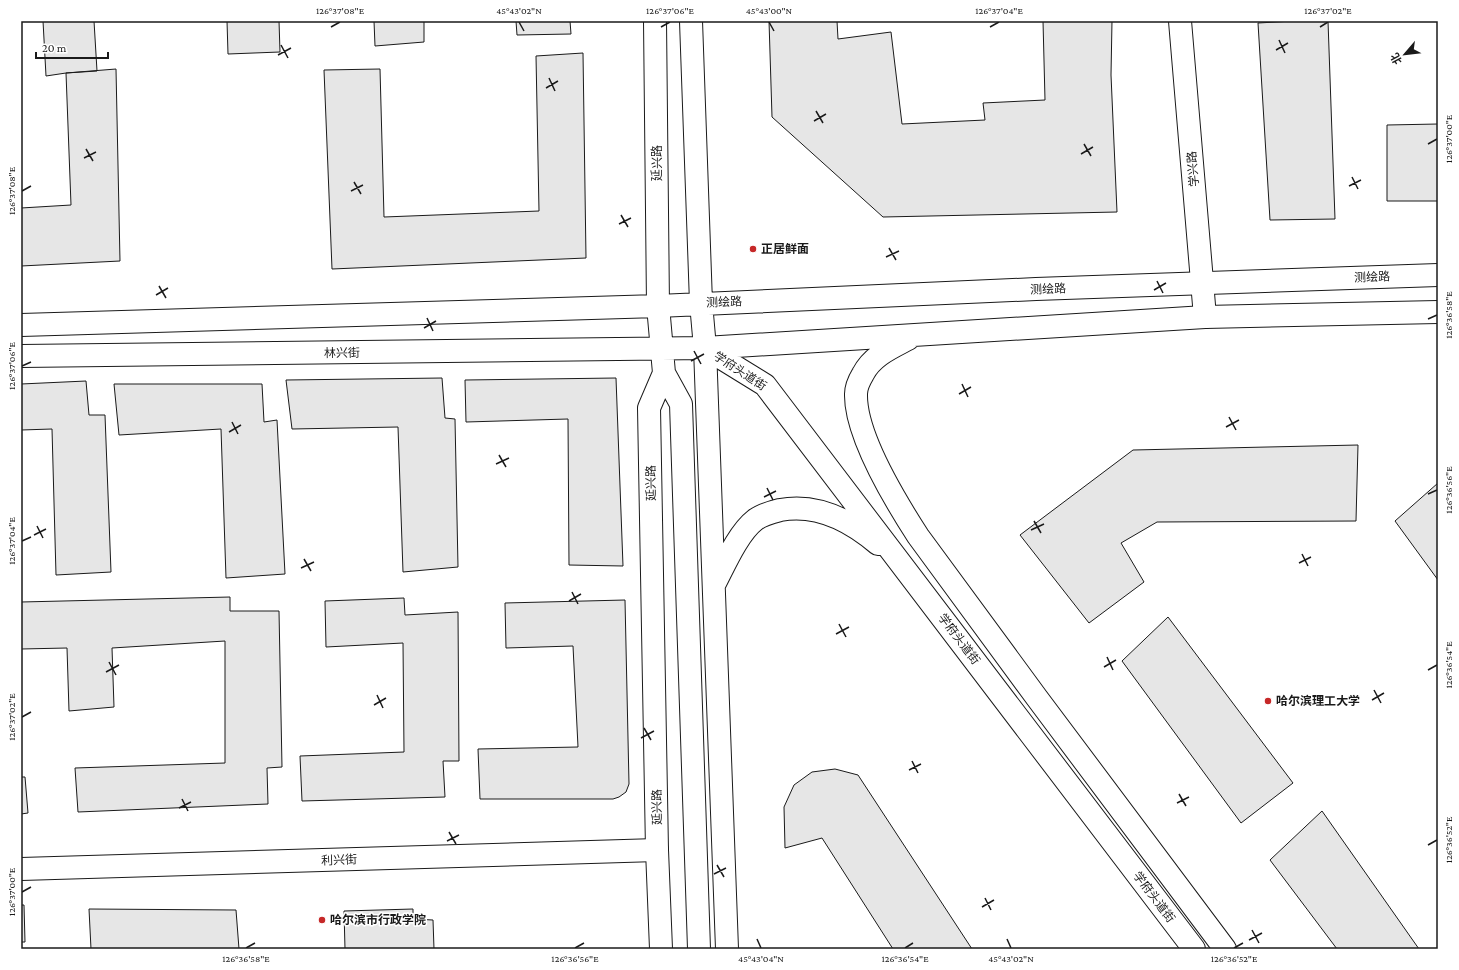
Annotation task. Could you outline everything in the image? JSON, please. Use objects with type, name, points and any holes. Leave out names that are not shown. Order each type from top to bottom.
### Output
[{"type":"main road","name":"延兴路","points":[[655,21],[658,306],[664,373],[649,408],[657,850],[661,949]]},
{"type":"main road","points":[[691,21],[701,303],[705,348],[727,949]]},
{"type":"main road","name":"学兴路","points":[[1180,21],[1205,317]]},
{"type":"main road","name":"测绘路","points":[[658,306],[1202,283],[1438,275]]},
{"type":"main road","points":[[21,325],[658,306]]},
{"type":"main road","points":[[662,349],[705,348],[1205,317],[1438,312]]},
{"type":"main road","points":[[914,335],[879,354],[862,374],[856,392],[856,405],[868,444],[876,462],[905,516],[918,536],[1225,949]]},
{"type":"main road","name":"学府头道街","points":[[705,348],[765,385],[1194,949]]},
{"type":"main road","name":"林兴街","points":[[21,356],[662,349]]},
{"type":"main road","points":[[664,373],[681,404],[699,949]]},
{"type":"main road","points":[[714,585],[742,534],[755,520],[773,512],[790,508],[816,510],[843,520],[866,534],[904,566]]},
{"type":"main road","name":"利兴街","points":[[21,869],[657,850]]},
{"type":"building","points":[[43,21],[94,21],[97,71],[46,76]]},
{"type":"building","points":[[227,21],[279,21],[280,52],[228,54]]},
{"type":"building","points":[[374,21],[424,21],[424,42],[375,46]]},
{"type":"building","points":[[516,21],[570,21],[571,34],[517,35]]},
{"type":"building","points":[[769,21],[837,21],[838,39],[891,32],[902,124],[985,120],[983,103],[1045,100],[1043,21],[1112,21],[1111,75],[1117,212],[883,217],[772,117]]},
{"type":"building","points":[[1328,21],[1335,219],[1270,220],[1258,23]]},
{"type":"building","points":[[583,53],[586,258],[332,269],[324,70],[380,69],[384,217],[539,211],[536,56]]},
{"type":"building","points":[[116,69],[120,261],[21,266],[21,208],[71,205],[66,73]]},
{"type":"building","points":[[1438,124],[1438,201],[1387,201],[1387,125]]},
{"type":"building","points":[[442,378],[445,418],[455,419],[458,567],[403,572],[398,427],[292,429],[286,380]]},
{"type":"building","points":[[616,378],[623,566],[569,565],[568,419],[466,422],[465,380]]},
{"type":"building","points":[[86,381],[89,415],[105,415],[111,572],[56,575],[52,429],[21,430],[21,384]]},
{"type":"building","points":[[114,384],[262,384],[264,422],[277,420],[285,574],[226,578],[221,429],[119,435]]},
{"type":"building","points":[[1358,445],[1356,521],[1157,522],[1121,543],[1144,582],[1089,623],[1020,535],[1133,450]]},
{"type":"building","points":[[1438,483],[1438,580],[1395,521]]},
{"type":"building","points":[[230,597],[230,611],[279,611],[282,767],[267,768],[268,804],[78,812],[75,768],[225,763],[225,641],[112,648],[114,707],[69,711],[67,648],[21,649],[21,602]]},
{"type":"building","points":[[404,598],[405,615],[458,612],[459,761],[443,761],[445,797],[302,801],[300,756],[404,752],[403,643],[326,647],[325,601]]},
{"type":"building","points":[[625,600],[629,784],[626,792],[613,799],[480,799],[478,749],[578,747],[573,646],[506,648],[505,603]]},
{"type":"building","points":[[1168,617],[1293,783],[1241,823],[1122,661]]},
{"type":"building","points":[[835,769],[858,775],[972,949],[893,949],[822,838],[785,848],[784,807],[794,785],[812,772]]},
{"type":"building","points":[[21,777],[25,777],[28,813],[21,814]]},
{"type":"building","points":[[1322,811],[1419,949],[1337,949],[1270,860]]},
{"type":"building","points":[[21,905],[24,905],[25,942],[21,942]]},
{"type":"building","points":[[89,909],[236,910],[239,949],[91,949]]},
{"type":"building","points":[[413,909],[413,919],[433,920],[434,949],[345,949],[344,911]]},
{"type":"place","name":"正居鲜面","points":[[753,249]]},
{"type":"place","name":"哈尔滨理工大学","points":[[1268,701]]},
{"type":"place","name":"哈尔滨市行政学院","points":[[322,920]]}]
